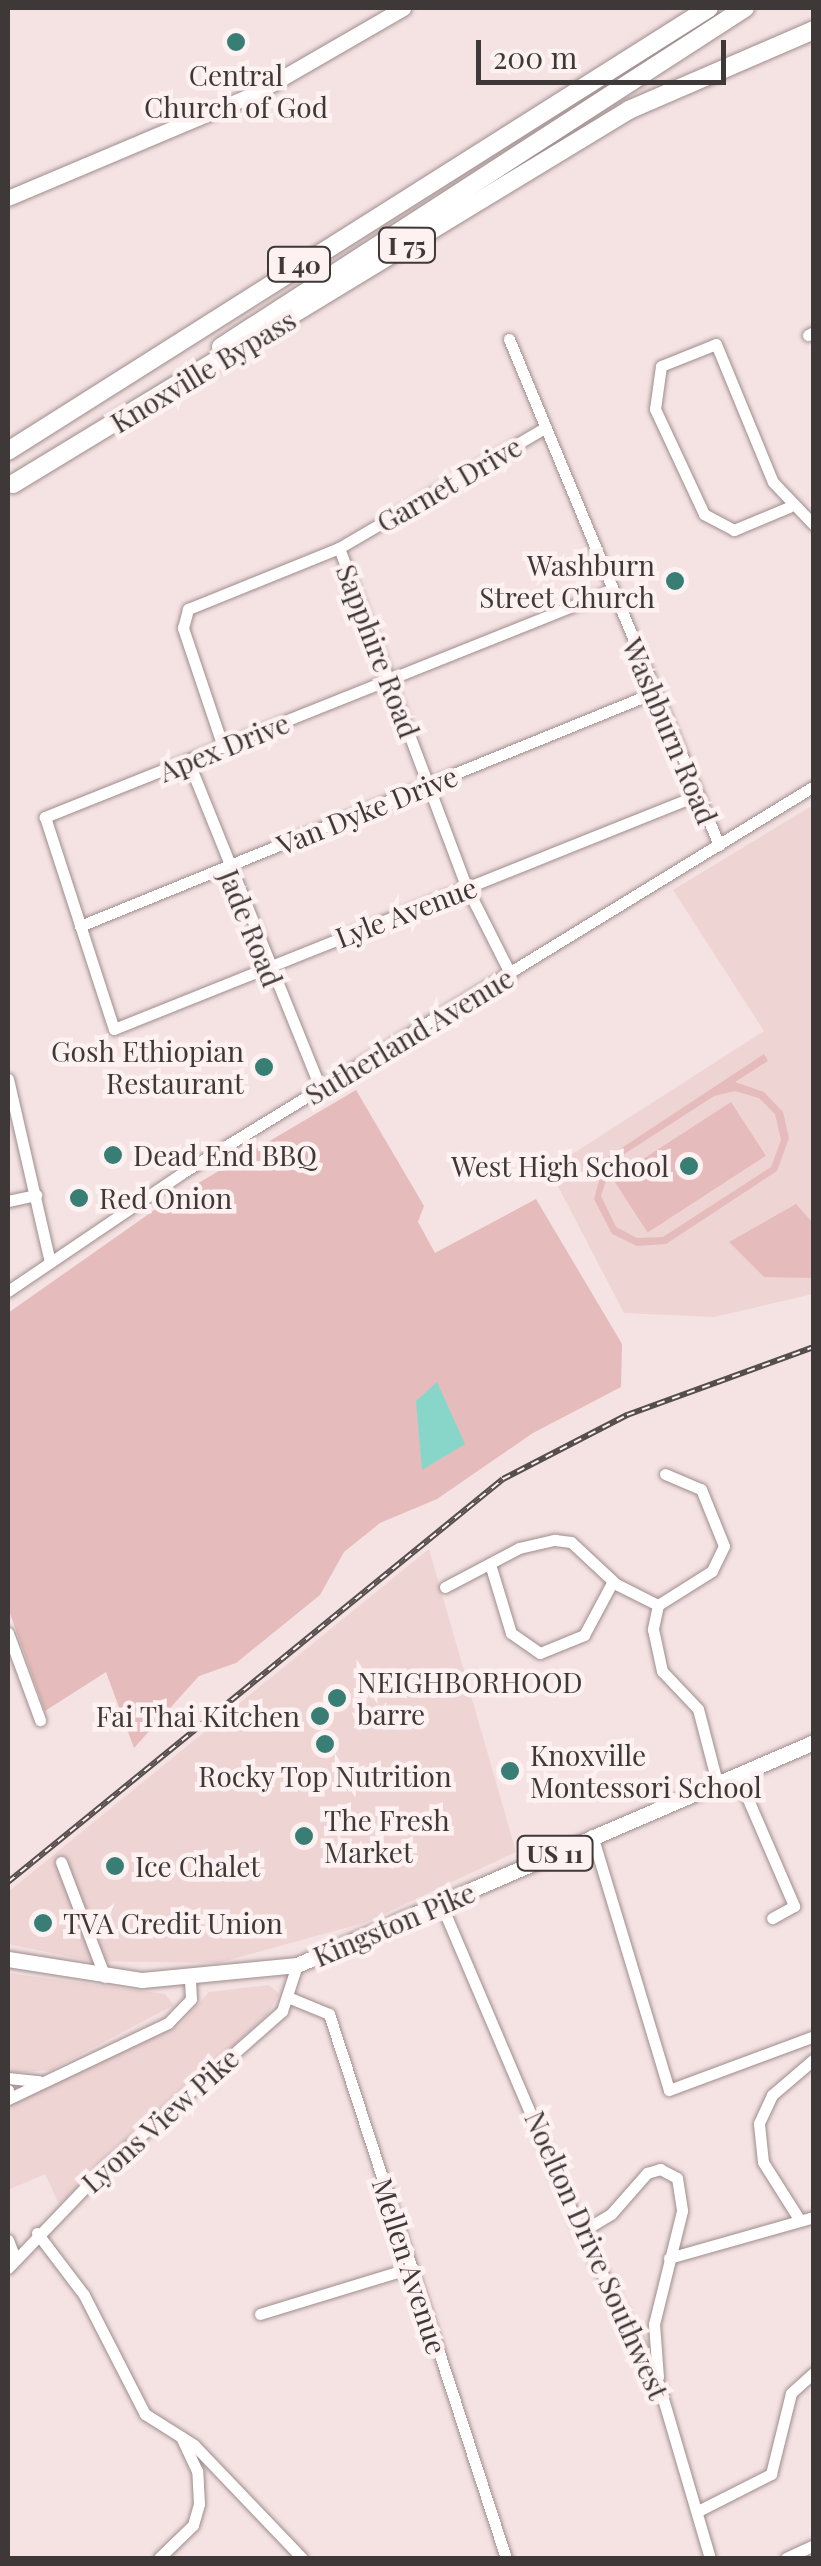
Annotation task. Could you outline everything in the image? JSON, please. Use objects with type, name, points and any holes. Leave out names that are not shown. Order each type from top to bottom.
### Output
[{"type":"highway","points":[[591,78],[690,8]]},
{"type":"highway","name":"I 40","points":[[8,451],[591,78],[709,8]]},
{"type":"highway","name":"I 40","points":[[10,486],[745,8]]},
{"type":"highway","name":"Knoxville Bypass","points":[[10,486],[630,110],[814,30]]},
{"type":"main road","points":[[8,198],[256,93],[403,8]]},
{"type":"main road","name":"Kingston Pike","points":[[8,1958],[105,1977],[190,1980],[297,1965],[814,1742]]},
{"type":"street","name":"Washburn Road","points":[[509,340],[610,591],[720,845]]},
{"type":"street","points":[[789,506],[734,530],[704,514],[656,410],[661,366],[716,344],[789,506],[814,525]]},
{"type":"street","name":"Garnet Drive","points":[[223,747],[182,628],[188,610],[339,548],[544,428]]},
{"type":"street","name":"Sapphire Road","points":[[339,548],[467,888],[511,975]]},
{"type":"street","name":"Apex Drive","points":[[114,1029],[45,817],[610,591]]},
{"type":"street","name":"Van Dyke Drive","points":[[80,926],[653,693]]},
{"type":"street","name":"Jade Road","points":[[188,763],[265,967],[321,1089]]},
{"type":"street","name":"Sutherland Avenue","points":[[8,1291],[321,1089],[814,786]]},
{"type":"street","name":"Lyle Avenue","points":[[114,1029],[698,795]]},
{"type":"street","points":[[8,1080],[12,1112],[50,1262]]},
{"type":"street","points":[[8,1201],[36,1195]]},
{"type":"street","points":[[658,1606],[719,1564],[724,1546],[700,1489],[665,1474]]},
{"type":"street","points":[[445,1587],[490,1564],[556,1540],[585,1552],[613,1581],[658,1606]]},
{"type":"street","points":[[490,1564],[511,1633],[540,1654],[584,1634],[613,1581]]},
{"type":"street","points":[[658,1606],[654,1650],[662,1670],[698,1709],[717,1782]]},
{"type":"street","points":[[8,1633],[40,1720]]},
{"type":"street","points":[[737,1774],[794,1906],[772,1918]]},
{"type":"street","points":[[592,1835],[669,2090],[814,2036]]},
{"type":"street","points":[[60,1862],[105,1977]]},
{"type":"street","name":"Noelton Drive Southwest","points":[[441,1904],[581,2232],[658,2385],[700,2510],[710,2558]]},
{"type":"street","points":[[290,1998],[297,1965]]},
{"type":"street","points":[[8,2100],[168,2024],[191,1999],[190,1980]]},
{"type":"street","name":"Lyons View Pike","points":[[12,2263],[37,2233],[290,1998]]},
{"type":"street","name":"Mellen Avenue","points":[[290,1998],[329,2014],[506,2558]]},
{"type":"street","points":[[799,2219],[763,2162],[759,2123],[772,2095],[814,2059]]},
{"type":"street","points":[[8,2078],[48,2080]]},
{"type":"street","points":[[581,2232],[660,2169],[677,2178],[682,2191],[654,2324],[658,2385]]},
{"type":"street","points":[[668,2258],[814,2217]]},
{"type":"street","points":[[37,2233],[84,2294],[138,2406],[181,2436],[302,2558]]},
{"type":"street","points":[[8,2240],[12,2263]]},
{"type":"street","points":[[260,2314],[410,2268]]},
{"type":"street","points":[[700,2510],[772,2474],[791,2393],[814,2372]]},
{"type":"street","points":[[159,2558],[193,2525],[198,2504],[197,2471],[181,2436]]},
{"type":"street","points":[[786,2558],[814,2546]]},
{"type":"shaded area","name":"West High School","points":[[813,805],[813,1294],[714,1317],[624,1313],[549,1169],[764,1031],[673,890]]},
{"type":"shaded area","points":[[764,1054],[768,1061],[735,1082],[764,1092],[783,1112],[789,1138],[777,1171],[666,1244],[637,1246],[612,1234],[594,1199],[605,1159]],"holes":[[[735,1091],[759,1098],[775,1114],[781,1140],[771,1167],[663,1237],[637,1238],[616,1227],[601,1196],[612,1162],[714,1096]]]},
{"type":"shaded area","points":[[356,1090],[424,1206],[418,1222],[435,1253],[536,1199],[622,1344],[621,1387],[533,1433],[437,1499],[380,1523],[344,1552],[320,1595],[236,1663],[199,1676],[134,1748],[106,1672],[45,1711],[8,1608],[8,1313],[163,1204]]},
{"type":"shaded area","name":"West High School","points":[[731,1102],[766,1156],[648,1232],[613,1179]]},
{"type":"shaded area","points":[[796,1204],[813,1223],[813,1278],[764,1277],[729,1242]]},
{"type":"shaded area","points":[[429,1549],[516,1852],[367,1922],[218,1963],[90,1961],[8,1944],[8,1892]]},
{"type":"shaded area","points":[[8,1973],[165,1994],[174,2005],[51,2070],[8,2073]]},
{"type":"shaded area","points":[[269,1985],[279,1994],[268,2014],[59,2204],[45,2174],[8,2190],[8,2106],[180,2025],[209,1992]]},
{"type":"water","points":[[437,1382],[465,1444],[422,1470],[416,1401]]},
{"type":"railway","points":[[8,1882],[503,1479],[627,1415],[814,1347]]},
{"type":"place","name":"Central Church of God","points":[[236,42]]},
{"type":"place","name":"Washburn Street Church","points":[[675,581]]},
{"type":"place","name":"Gosh Ethiopian Restaurant","points":[[264,1067]]},
{"type":"place","name":"Dead End BBQ","points":[[113,1155]]},
{"type":"place","name":"West High School","points":[[689,1166]]},
{"type":"place","name":"Red Onion","points":[[79,1198]]},
{"type":"place","name":"NEIGHBORHOOD barre","points":[[337,1698]]},
{"type":"place","name":"Fai Thai Kitchen","points":[[320,1716]]},
{"type":"place","name":"Rocky Top Nutrition","points":[[325,1744]]},
{"type":"place","name":"Knoxville Montessori School","points":[[510,1771]]},
{"type":"place","name":"The Fresh Market","points":[[304,1836]]},
{"type":"place","name":"Ice Chalet","points":[[115,1866]]},
{"type":"place","name":"TVA Credit Union","points":[[43,1923]]}]
